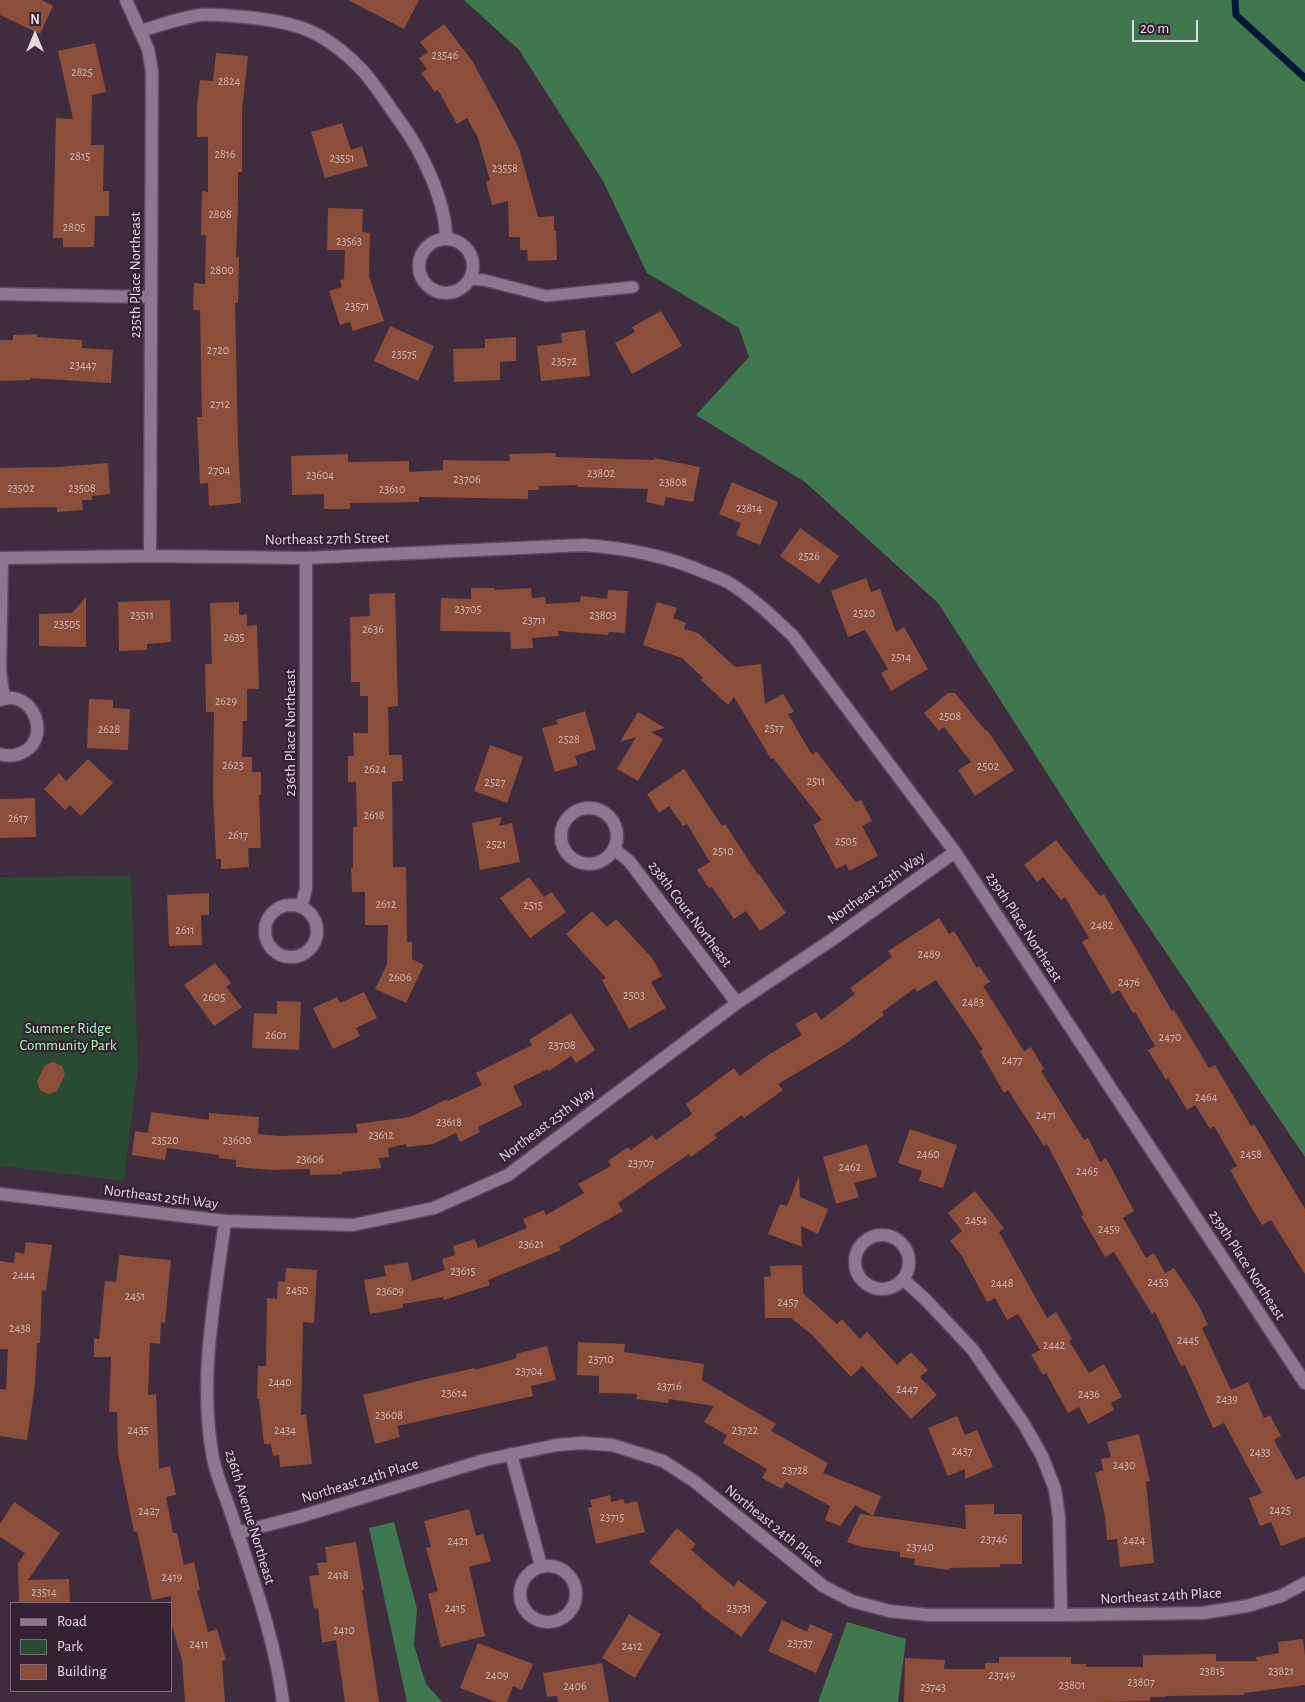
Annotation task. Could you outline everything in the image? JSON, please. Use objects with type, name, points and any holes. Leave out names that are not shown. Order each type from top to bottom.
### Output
[{"type":"street","name":"235th Place Northeast","points":[[126,0],[148,50],[152,71],[150,556]]},
{"type":"street","points":[[141,31],[200,15],[234,16],[278,20],[311,30],[336,46],[361,69],[413,140],[431,178],[440,206],[446,238]]},
{"type":"street","points":[[446,238],[455,240],[469,252],[473,270],[470,279],[464,286],[448,293],[439,292],[424,283],[418,266],[423,250],[437,240],[446,238]]},
{"type":"street","points":[[0,294],[151,297]]},
{"type":"street","name":"Northeast 27th Street","points":[[1,558],[150,556],[306,558],[583,544],[618,547],[653,554]]},
{"type":"street","name":"239th Place Northeast","points":[[653,554],[697,569],[729,583],[762,606],[793,636],[955,852],[1305,1383]]},
{"type":"street","points":[[0,754],[14,755],[23,752],[31,746],[36,738],[38,729],[37,719],[28,705],[21,700],[2,699],[0,671],[1,558]]},
{"type":"street","name":"236th Place Northeast","points":[[301,907],[306,889],[306,558]]},
{"type":"street","points":[[588,808],[606,814],[616,830],[614,849],[601,861],[592,864],[584,864],[575,860],[563,848],[562,830],[565,822],[579,810],[588,808]]},
{"type":"street","name":"238th Court Northeast","points":[[614,849],[629,860],[738,1002]]},
{"type":"street","name":"Northeast 25th Way","points":[[0,1194],[225,1221],[353,1225],[434,1208],[508,1175],[738,1002],[833,939],[955,852]]},
{"type":"street","points":[[283,906],[301,907],[308,911],[316,926],[317,934],[314,943],[310,950],[295,957],[286,957],[278,954],[266,942],[265,924],[269,916],[283,906]]},
{"type":"street","name":"236th Avenue Northeast","points":[[225,1221],[208,1352],[206,1408],[214,1459],[271,1635],[280,1676],[283,1702]]},
{"type":"street","points":[[881,1235],[890,1236],[898,1240],[908,1254],[909,1263],[903,1279],[896,1285],[888,1288],[870,1286],[863,1281],[855,1265],[859,1248],[864,1241],[872,1236],[881,1235]]},
{"type":"street","points":[[903,1279],[926,1300],[973,1350],[1025,1426],[1042,1456],[1055,1489],[1059,1518],[1061,1615]]},
{"type":"street","name":"Northeast 24th Place","points":[[237,1533],[302,1516],[485,1460],[558,1445],[582,1443],[612,1445],[663,1461],[694,1481],[823,1586],[852,1601],[889,1611],[929,1615],[1203,1613],[1247,1606],[1281,1596],[1305,1583]]},
{"type":"street","points":[[511,1454],[541,1566]]},
{"type":"street","points":[[541,1566],[559,1568],[572,1579],[575,1587],[576,1597],[574,1605],[569,1613],[554,1622],[544,1622],[527,1614],[519,1596],[520,1586],[525,1577],[532,1570],[541,1566]]},
{"type":"lane","points":[[470,279],[484,280],[546,296],[633,288]]},
{"type":"green space","points":[[464,0],[1305,0],[1305,1157],[1093,845],[938,603],[805,482],[696,415],[749,357],[739,328],[647,273],[603,181],[519,50]]},
{"type":"green space","name":"Summer Ridge Community Park","points":[[131,876],[138,1068],[124,1181],[0,1166],[0,877]]},
{"type":"green space","points":[[394,1522],[417,1609],[414,1645],[426,1684],[442,1702],[407,1702],[369,1528]]},
{"type":"green space","points":[[847,1622],[906,1639],[898,1702],[818,1702]]},
{"type":"building","points":[[0,0],[42,0],[53,6],[40,34],[0,15]]},
{"type":"building","points":[[348,0],[419,0],[404,29]]},
{"type":"building","points":[[444,24],[473,62],[519,148],[538,217],[554,216],[557,260],[528,261],[527,250],[520,250],[520,237],[509,237],[508,201],[492,205],[486,182],[490,180],[478,138],[467,118],[457,124],[438,90],[435,92],[421,73],[427,69],[419,58],[428,52],[420,42]]},
{"type":"building","points":[[95,43],[106,92],[92,95],[91,145],[104,145],[103,191],[109,191],[109,216],[95,216],[94,247],[63,247],[63,238],[53,238],[56,118],[73,119],[58,51]]},
{"type":"building","points":[[216,53],[248,56],[242,109],[242,172],[238,172],[238,204],[235,205],[238,205],[236,257],[239,257],[238,303],[235,303],[241,503],[209,506],[208,483],[200,484],[197,417],[202,417],[200,310],[193,310],[194,283],[205,284],[206,235],[201,235],[202,191],[208,192],[208,137],[197,137],[197,105],[200,80],[213,81]]},
{"type":"building","points":[[342,123],[351,150],[362,146],[368,166],[325,178],[311,132]]},
{"type":"building","points":[[328,208],[363,209],[362,232],[370,233],[369,276],[384,321],[353,331],[350,322],[340,325],[329,291],[342,287],[340,280],[344,279],[345,250],[327,250]]},
{"type":"building","points":[[661,311],[682,346],[632,374],[615,343],[635,332],[632,327]]},
{"type":"building","points":[[390,326],[434,346],[418,381],[374,361]]},
{"type":"building","points":[[585,330],[590,376],[541,381],[537,346],[562,343],[561,333]]},
{"type":"building","points":[[37,334],[37,337],[82,340],[82,348],[113,350],[111,383],[30,378],[30,380],[0,381],[0,340],[13,340],[13,335]]},
{"type":"building","points":[[516,337],[516,361],[500,362],[500,380],[454,382],[453,349],[485,348],[485,339]]},
{"type":"building","points":[[555,453],[556,457],[654,460],[654,458],[700,467],[693,502],[666,497],[664,506],[646,502],[648,489],[578,487],[578,485],[539,486],[539,490],[528,490],[528,499],[419,497],[419,502],[350,503],[350,509],[324,509],[324,494],[292,495],[291,456],[348,454],[348,462],[409,461],[409,472],[443,470],[443,460],[510,461],[509,454]]},
{"type":"building","points":[[108,463],[110,494],[92,496],[92,500],[82,500],[83,510],[57,512],[57,507],[0,508],[0,468],[58,467]]},
{"type":"building","points":[[732,482],[778,502],[760,545],[736,535],[741,523],[719,514]]},
{"type":"building","points":[[800,528],[839,556],[819,584],[780,556]]},
{"type":"building","points":[[866,578],[871,592],[880,589],[896,632],[904,627],[928,669],[891,691],[881,673],[888,669],[865,630],[848,637],[831,591]]},
{"type":"building","points":[[471,588],[495,588],[495,590],[531,588],[532,598],[545,597],[546,604],[580,602],[581,596],[607,599],[608,590],[628,591],[625,633],[609,632],[608,635],[558,631],[559,636],[532,638],[533,648],[511,649],[510,632],[440,631],[441,598],[471,599]]},
{"type":"building","points":[[395,593],[398,706],[388,707],[389,755],[402,755],[403,781],[392,782],[393,867],[406,867],[407,942],[412,942],[412,959],[424,965],[406,1003],[375,989],[387,964],[388,925],[365,925],[365,892],[352,892],[353,827],[357,827],[356,782],[348,782],[348,756],[354,756],[353,733],[368,733],[368,696],[360,696],[360,682],[351,682],[350,617],[370,616],[369,594]]},
{"type":"building","points":[[86,597],[86,647],[39,646],[39,614],[72,613]]},
{"type":"building","points":[[170,600],[171,642],[147,644],[147,650],[119,651],[118,602]]},
{"type":"building","points":[[239,602],[239,615],[247,614],[247,626],[257,625],[259,689],[247,689],[247,721],[243,721],[242,757],[252,757],[252,772],[261,772],[261,795],[259,795],[261,848],[248,848],[249,867],[221,869],[221,859],[216,859],[213,794],[214,712],[206,712],[205,664],[212,664],[210,603]]},
{"type":"building","points":[[657,602],[677,608],[673,618],[686,623],[684,629],[698,633],[735,667],[761,664],[765,704],[783,694],[794,712],[788,714],[812,755],[816,751],[856,802],[861,800],[872,821],[862,826],[878,856],[849,871],[846,864],[836,869],[813,825],[822,820],[773,758],[771,759],[734,697],[728,705],[701,680],[703,678],[682,658],[643,645]]},
{"type":"building","points":[[948,693],[955,693],[987,730],[1014,770],[975,796],[958,770],[971,762],[944,727],[939,731],[924,713]]},
{"type":"building","points":[[89,699],[113,700],[113,708],[130,709],[128,750],[87,748]]},
{"type":"building","points":[[585,711],[596,749],[575,756],[578,765],[555,772],[542,728],[558,724],[556,720]]},
{"type":"building","points":[[638,712],[665,728],[651,732],[663,739],[638,781],[617,769],[636,737],[620,742]]},
{"type":"building","points":[[490,745],[523,757],[507,803],[474,791]]},
{"type":"building","points":[[88,759],[113,783],[81,816],[70,805],[65,810],[44,789],[59,773],[66,781]]},
{"type":"building","points":[[684,769],[722,826],[725,824],[758,875],[786,913],[760,931],[746,911],[734,919],[712,887],[709,888],[697,870],[710,862],[687,824],[683,826],[669,806],[659,813],[647,794]]},
{"type":"building","points":[[35,798],[36,837],[0,838],[0,799]]},
{"type":"building","points":[[502,817],[499,826],[512,823],[520,862],[480,870],[472,823]]},
{"type":"building","points":[[1056,840],[1100,896],[1104,894],[1172,1011],[1174,1010],[1209,1068],[1215,1065],[1251,1126],[1254,1124],[1305,1209],[1305,1274],[1271,1220],[1262,1225],[1230,1170],[1237,1166],[1214,1126],[1210,1129],[1195,1105],[1187,1110],[1168,1078],[1166,1080],[1148,1050],[1155,1046],[1135,1012],[1133,1013],[1119,990],[1112,994],[1082,942],[1089,938],[1065,897],[1061,900],[1043,877],[1037,882],[1024,865]]},
{"type":"building","points":[[529,877],[544,897],[552,892],[566,912],[530,938],[500,898]]},
{"type":"building","points":[[209,893],[209,915],[201,915],[202,945],[169,946],[167,895]]},
{"type":"building","points":[[592,911],[607,927],[616,919],[652,958],[662,976],[651,982],[666,1008],[629,1029],[602,980],[606,978],[566,934]]},
{"type":"building","points":[[939,918],[949,934],[954,931],[977,968],[979,966],[990,982],[983,986],[1024,1051],[1031,1047],[1044,1069],[1041,1071],[1084,1140],[1088,1138],[1100,1162],[1106,1158],[1134,1211],[1123,1218],[1146,1258],[1154,1253],[1165,1273],[1174,1268],[1199,1306],[1208,1325],[1202,1328],[1231,1390],[1248,1382],[1264,1418],[1270,1415],[1281,1436],[1274,1440],[1296,1480],[1305,1476],[1305,1537],[1281,1546],[1271,1522],[1260,1526],[1249,1498],[1262,1493],[1224,1423],[1213,1428],[1185,1365],[1181,1366],[1155,1312],[1152,1314],[1114,1252],[1105,1257],[1081,1216],[1084,1215],[1047,1144],[1044,1146],[1008,1090],[1004,1093],[980,1051],[983,1049],[936,980],[917,992],[915,988],[882,1012],[884,1015],[844,1045],[778,1084],[783,1090],[744,1118],[742,1115],[714,1135],[717,1138],[691,1157],[689,1154],[618,1203],[623,1211],[559,1247],[561,1250],[488,1280],[490,1285],[444,1300],[443,1297],[403,1304],[403,1308],[370,1314],[364,1280],[386,1276],[384,1266],[408,1262],[412,1281],[445,1270],[442,1259],[455,1255],[453,1246],[475,1239],[478,1248],[527,1228],[523,1219],[544,1210],[546,1215],[584,1193],[578,1184],[611,1166],[608,1161],[628,1147],[631,1150],[652,1135],[656,1140],[692,1114],[686,1104],[734,1068],[740,1076],[768,1055],[802,1035],[795,1024],[816,1012],[821,1020],[855,994],[850,988],[892,957],[888,951]]},
{"type":"building","points":[[215,963],[231,983],[226,987],[242,1007],[214,1026],[184,985]]},
{"type":"building","points":[[364,992],[377,1018],[356,1028],[360,1036],[333,1049],[313,1008],[337,997],[340,1003]]},
{"type":"building","points":[[277,1001],[301,1002],[299,1050],[252,1048],[254,1013],[277,1014]]},
{"type":"building","points":[[571,1013],[595,1050],[576,1063],[571,1056],[549,1071],[548,1069],[513,1086],[522,1105],[478,1127],[480,1132],[460,1142],[456,1133],[433,1144],[407,1147],[406,1144],[388,1148],[389,1157],[379,1158],[381,1168],[342,1172],[342,1174],[310,1175],[310,1169],[272,1170],[236,1167],[236,1160],[219,1158],[219,1155],[167,1148],[165,1160],[132,1155],[135,1131],[148,1133],[151,1112],[209,1120],[209,1113],[259,1117],[258,1134],[280,1136],[358,1133],[356,1124],[410,1117],[482,1085],[476,1073],[532,1045],[529,1040]]},
{"type":"building","points":[[53,1062],[62,1066],[65,1075],[57,1091],[48,1094],[40,1090],[37,1081],[45,1065]]},
{"type":"building","points":[[910,1129],[957,1145],[943,1188],[919,1181],[922,1171],[898,1163]]},
{"type":"building","points":[[867,1144],[877,1177],[854,1183],[859,1197],[836,1204],[823,1157]]},
{"type":"building","points":[[799,1176],[800,1197],[828,1209],[818,1234],[801,1226],[802,1247],[768,1234],[780,1204],[787,1206]]},
{"type":"building","points":[[975,1191],[1004,1228],[999,1232],[1047,1318],[1056,1312],[1072,1339],[1069,1341],[1089,1373],[1104,1364],[1122,1397],[1111,1403],[1114,1410],[1088,1424],[1079,1407],[1068,1413],[1046,1373],[1043,1375],[1031,1355],[1040,1350],[1018,1314],[1007,1320],[995,1298],[987,1302],[962,1256],[950,1241],[962,1231],[948,1213]]},
{"type":"building","points":[[26,1242],[52,1245],[46,1291],[42,1290],[40,1343],[37,1343],[35,1384],[27,1440],[0,1436],[0,1389],[6,1390],[8,1349],[0,1349],[0,1261],[14,1263],[15,1252],[24,1254]]},
{"type":"building","points":[[119,1255],[171,1260],[165,1323],[161,1322],[160,1344],[150,1343],[148,1395],[156,1394],[159,1469],[170,1466],[176,1495],[166,1497],[173,1533],[177,1533],[184,1565],[194,1562],[200,1590],[197,1591],[208,1632],[217,1629],[226,1660],[222,1661],[225,1702],[185,1702],[182,1660],[172,1626],[171,1596],[152,1600],[137,1531],[134,1532],[118,1453],[117,1412],[109,1412],[111,1357],[94,1357],[94,1338],[99,1339],[105,1281],[116,1282]]},
{"type":"building","points":[[802,1265],[803,1293],[837,1324],[842,1319],[860,1339],[867,1332],[897,1365],[911,1352],[928,1370],[920,1377],[937,1395],[911,1419],[862,1366],[851,1377],[811,1334],[791,1318],[765,1318],[764,1277],[771,1276],[770,1266]]},
{"type":"building","points":[[286,1268],[317,1270],[314,1323],[303,1322],[301,1415],[306,1414],[312,1464],[280,1467],[279,1455],[273,1456],[271,1444],[264,1444],[259,1399],[257,1399],[258,1366],[266,1366],[267,1298],[277,1299],[278,1281],[285,1282]]},
{"type":"building","points":[[578,1342],[625,1344],[624,1352],[704,1364],[702,1380],[776,1424],[771,1431],[828,1463],[823,1473],[881,1496],[873,1516],[855,1505],[840,1526],[825,1520],[830,1506],[786,1482],[782,1489],[762,1478],[767,1469],[723,1443],[727,1435],[704,1422],[714,1406],[669,1399],[668,1403],[636,1399],[637,1394],[599,1393],[599,1376],[577,1375]]},
{"type":"building","points":[[547,1346],[556,1380],[531,1386],[533,1396],[397,1426],[400,1437],[375,1444],[363,1395],[475,1368],[475,1370],[517,1358],[516,1354]]},
{"type":"building","points":[[957,1416],[965,1435],[977,1430],[993,1467],[965,1479],[965,1469],[948,1476],[928,1428]]},
{"type":"building","points":[[1139,1434],[1150,1481],[1146,1482],[1154,1563],[1120,1567],[1117,1539],[1107,1540],[1105,1516],[1095,1473],[1103,1470],[1101,1459],[1111,1457],[1107,1442]]},
{"type":"building","points":[[610,1495],[611,1502],[623,1499],[625,1504],[637,1501],[645,1532],[596,1544],[588,1508],[592,1507],[590,1500]]},
{"type":"building","points":[[14,1502],[60,1533],[28,1580],[69,1579],[70,1602],[19,1602],[18,1563],[25,1553],[0,1537],[0,1524]]},
{"type":"building","points":[[994,1504],[994,1514],[1022,1514],[1022,1564],[1000,1564],[1000,1567],[949,1568],[949,1570],[914,1565],[915,1559],[900,1557],[900,1552],[862,1547],[847,1542],[860,1514],[966,1529],[965,1505]]},
{"type":"building","points":[[469,1509],[476,1536],[483,1534],[491,1561],[469,1567],[485,1636],[441,1647],[428,1594],[438,1591],[426,1548],[431,1547],[424,1521]]},
{"type":"building","points":[[677,1528],[696,1544],[691,1550],[734,1587],[738,1580],[767,1602],[741,1637],[701,1607],[649,1562]]},
{"type":"building","points":[[356,1542],[379,1702],[345,1702],[336,1640],[322,1643],[318,1608],[314,1609],[309,1576],[319,1575],[317,1563],[327,1562],[325,1547]]},
{"type":"building","points":[[629,1614],[661,1634],[635,1678],[602,1658]]},
{"type":"building","points":[[782,1620],[807,1632],[810,1624],[833,1634],[816,1673],[768,1651]]},
{"type":"building","points":[[1303,1639],[1305,1685],[1244,1693],[1244,1695],[1165,1696],[1150,1697],[1150,1701],[904,1702],[905,1658],[945,1660],[944,1669],[985,1669],[985,1663],[999,1663],[999,1657],[1071,1657],[1071,1664],[1086,1664],[1086,1667],[1143,1667],[1143,1655],[1216,1654],[1216,1661],[1257,1661],[1256,1657],[1279,1653],[1278,1642]]},
{"type":"building","points":[[478,1643],[533,1664],[522,1690],[513,1686],[507,1702],[496,1702],[460,1688]]},
{"type":"building","points":[[602,1663],[609,1702],[558,1702],[557,1696],[547,1697],[543,1673]]},
{"type":"waterway","points":[[1235,0],[1236,15],[1305,78]]}]
